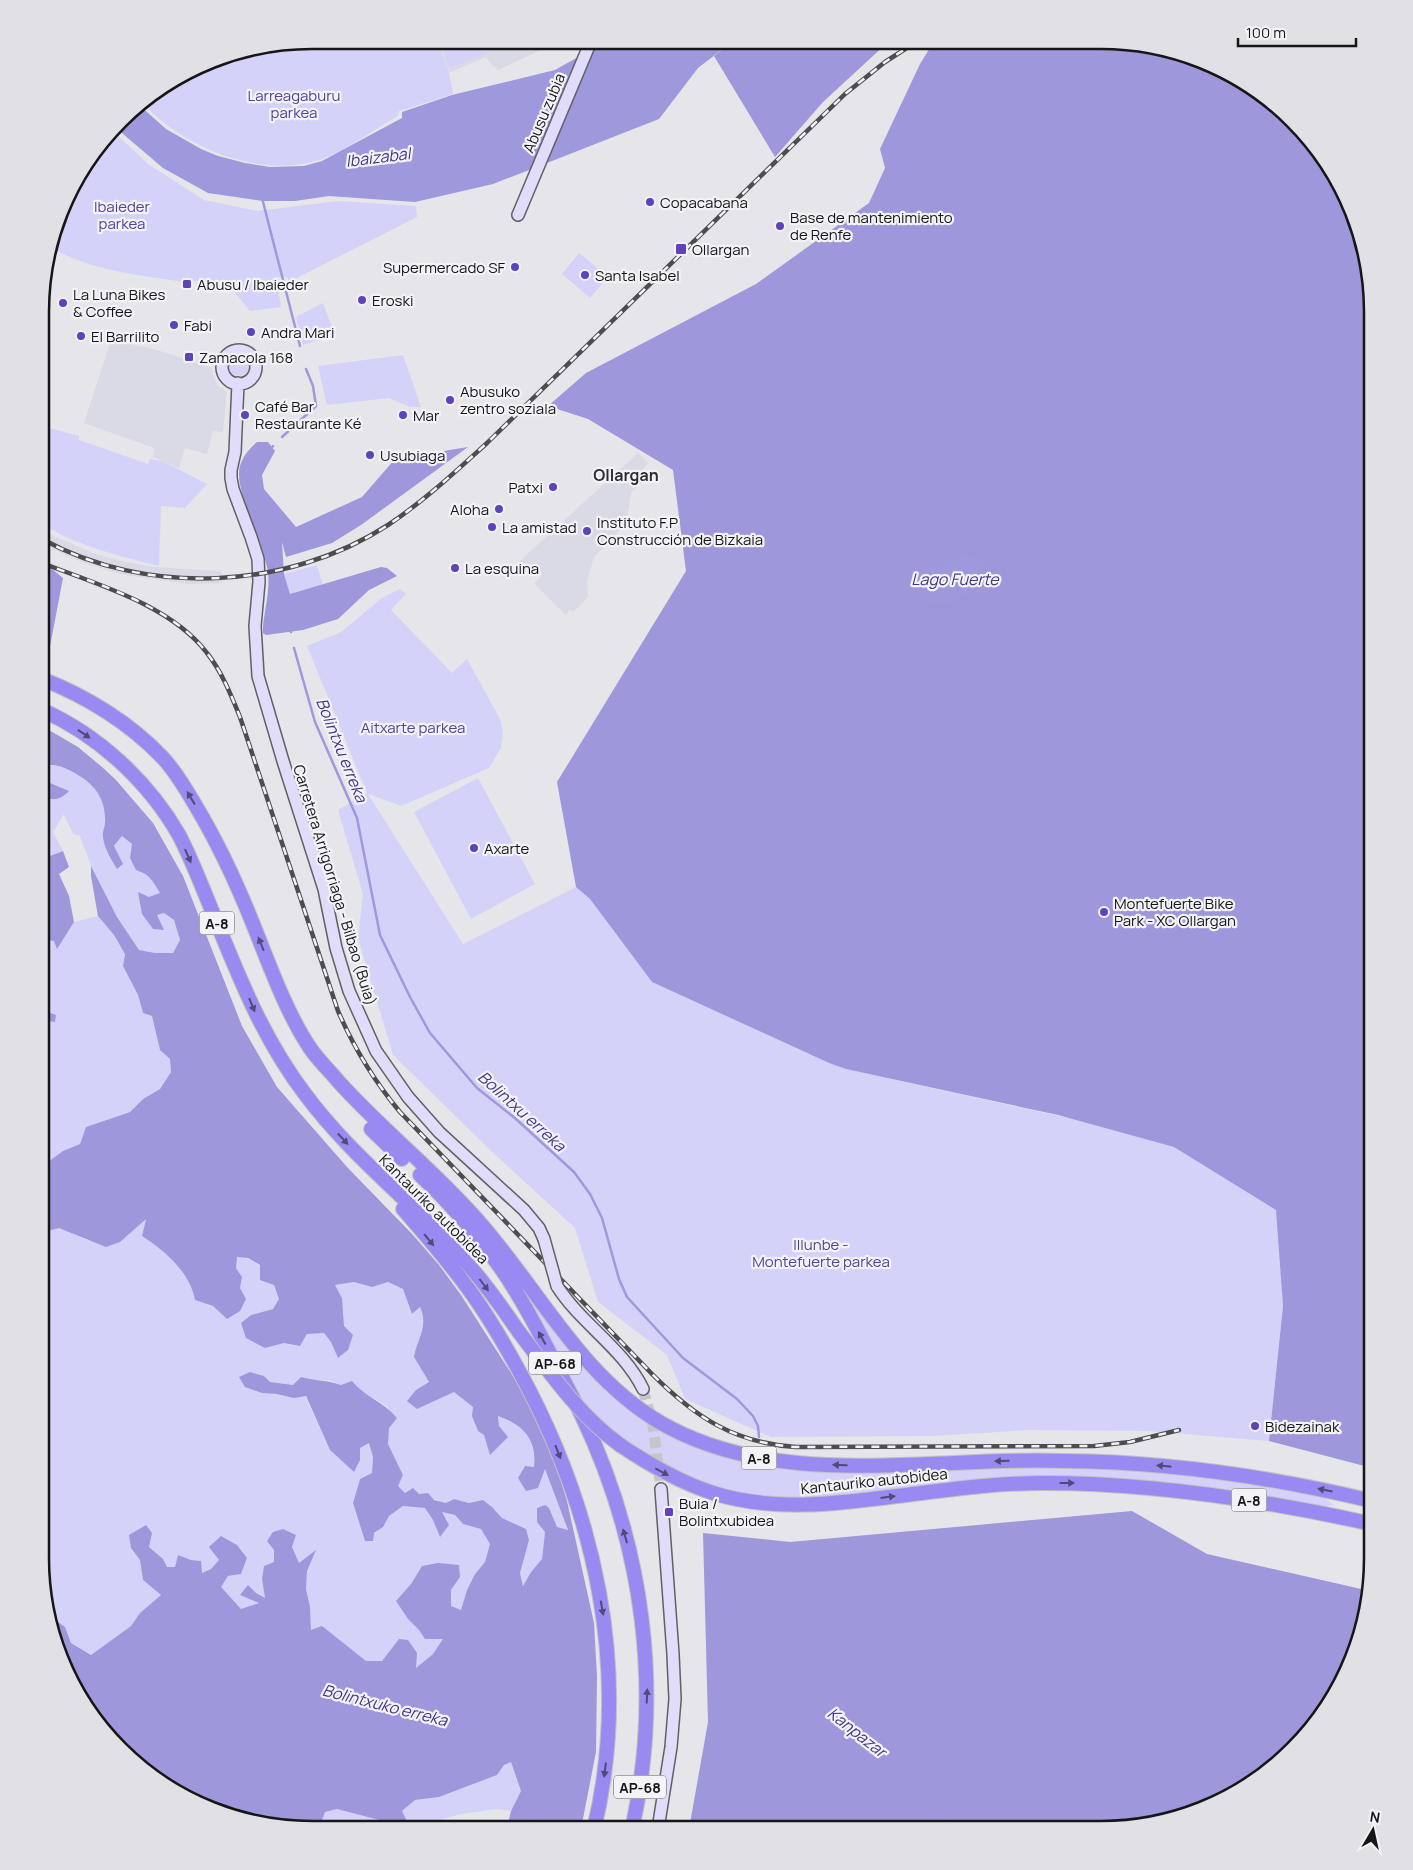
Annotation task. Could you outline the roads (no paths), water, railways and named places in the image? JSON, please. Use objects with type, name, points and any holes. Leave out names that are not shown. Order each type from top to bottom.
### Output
[{"type":"highway","name":"Kantauriko autobidea","points":[[49,682],[74,693],[121,723],[163,758],[181,781],[218,844],[239,889],[277,986],[312,1051],[363,1108],[472,1214],[511,1261],[557,1324],[607,1382],[660,1422],[685,1435],[740,1454],[796,1463],[874,1465],[1067,1461],[1153,1465],[1275,1480],[1364,1499]]},
{"type":"highway","name":"Kantauriko autobidea","points":[[49,713],[58,717],[105,749],[149,791],[179,835],[256,1016],[278,1055],[310,1101],[365,1162],[415,1209],[471,1268],[575,1403],[600,1429],[620,1446],[664,1473],[714,1493],[749,1501],[786,1505],[835,1504],[1006,1484],[1081,1483],[1158,1487],[1214,1494],[1364,1522]]},
{"type":"highway","name":"AP-68","points":[[312,1051],[330,1081],[354,1111],[425,1180],[463,1221],[500,1266],[542,1340],[582,1417],[613,1494],[627,1541],[642,1616],[647,1672],[645,1745],[642,1775],[633,1821]]},
{"type":"highway","name":"AP-68","points":[[365,1162],[462,1280],[484,1313],[539,1407],[567,1474],[592,1557],[604,1617],[607,1645],[610,1688],[609,1728],[603,1784],[596,1821]]},
{"type":"street","name":"Abusu zubia","points":[[518,215],[588,49]]},
{"type":"street","name":"Carretera Arrigorriaga - Bilbao (Buia)","points":[[238,383],[235,452],[231,478],[233,489],[258,560],[259,582],[255,626],[256,666],[262,693],[324,889],[336,948],[349,991],[365,1030],[392,1076],[421,1113],[524,1210],[539,1228],[544,1239],[557,1286],[570,1305],[627,1364],[643,1390]]},
{"type":"street","points":[[659,1821],[671,1747],[675,1699],[661,1489]]},
{"type":"water","name":"Ibaizabal","points":[[592,49],[723,49],[698,68],[659,119],[493,184],[415,202],[329,196],[295,201],[263,201],[208,193],[163,168],[120,132],[144,109],[166,129],[201,149],[218,156],[270,167],[304,166],[322,161],[402,118],[402,112],[452,95],[555,70]]},
{"type":"water","name":"Lago Fuerte","points":[[963,555],[977,558],[985,569],[980,584],[973,591],[952,603],[934,605],[918,597],[923,581],[933,570]]},
{"type":"water","points":[[346,1702],[355,1704],[360,1709],[360,1712],[358,1714],[349,1714],[335,1710],[335,1706]]},
{"type":"waterway","name":"Bolintxuko erreka","points":[[262,198],[300,346]]},
{"type":"waterway","name":"Bolintxuko erreka","points":[[282,437],[316,406],[313,386],[306,369]]},
{"type":"waterway","name":"Bolintxuko erreka","points":[[273,446],[260,464],[254,478],[257,493],[268,512],[291,632]]},
{"type":"waterway","name":"Bolintxu erreka","points":[[294,648],[315,722],[357,818],[380,935],[430,1033],[477,1088],[516,1119],[574,1172],[590,1194],[602,1218],[619,1279],[627,1297],[683,1358],[737,1399],[753,1416],[758,1426],[759,1437]]},
{"type":"waterway","name":"Kanpazar","points":[[764,1575],[767,1622],[777,1651],[797,1692],[825,1724],[845,1740],[875,1756],[898,1784],[915,1793],[946,1821]]},
{"type":"waterway","name":"Bolintxuko erreka","points":[[357,1711],[394,1718],[439,1733],[456,1734],[490,1711],[501,1696],[526,1682],[546,1661]]},
{"type":"waterway","name":"Bolintxuko erreka","points":[[95,1707],[145,1695],[192,1679],[228,1662],[263,1666],[310,1697],[337,1707]]},
{"type":"waterway","points":[[537,1672],[538,1703]]},
{"type":"waterway","points":[[533,1821],[542,1786]]},
{"type":"tunnel","points":[[643,1389],[653,1425],[661,1489]]},
{"type":"railway","points":[[49,542],[83,558],[126,570],[171,577],[217,578],[262,573],[307,563],[349,547],[388,525],[427,496],[487,443],[845,94],[885,62],[905,49]]},
{"type":"railway","points":[[49,566],[108,588],[153,609],[192,636],[207,653],[222,676],[240,717],[338,1011],[366,1064],[400,1112],[652,1374],[684,1403],[700,1415],[735,1433],[753,1440],[796,1447],[1094,1446],[1130,1442],[1179,1430]]},
{"type":"place","name":"Copacabana","points":[[650,202]]},
{"type":"place","name":"Base de mantenimiento de Renfe","points":[[780,226]]},
{"type":"place","name":"Ollargan","points":[[681,249]]},
{"type":"place","name":"Supermercado SF","points":[[515,267]]},
{"type":"place","name":"Santa Isabel","points":[[585,275]]},
{"type":"place","name":"Abusu / Ibaieder","points":[[187,284]]},
{"type":"place","name":"Eroski","points":[[362,300]]},
{"type":"place","name":"La Luna Bikes & Coffee","points":[[63,303]]},
{"type":"place","name":"Fabi","points":[[174,325]]},
{"type":"place","name":"Andra Mari","points":[[251,332]]},
{"type":"place","name":"El Barrilito","points":[[81,336]]},
{"type":"place","name":"Zamacola 168","points":[[189,357]]},
{"type":"place","name":"Abusuko zentro soziala","points":[[450,400]]},
{"type":"place","name":"Café Bar Restaurante Ké","points":[[245,415]]},
{"type":"place","name":"Mar","points":[[403,415]]},
{"type":"place","name":"Usubiaga","points":[[370,455]]},
{"type":"place","name":"Patxi","points":[[553,487]]},
{"type":"place","name":"Aloha","points":[[499,509]]},
{"type":"place","name":"La amistad","points":[[492,527]]},
{"type":"place","name":"Instituto F.P Construcción de Bizkaia","points":[[587,531]]},
{"type":"place","name":"La esquina","points":[[455,568]]},
{"type":"place","name":"Axarte","points":[[474,848]]},
{"type":"place","name":"Montefuerte Bike Park - XC Ollargan","points":[[1104,912]]},
{"type":"place","name":"Bidezainak","points":[[1255,1426]]},
{"type":"place","name":"Buia / Bolintxubidea","points":[[669,1512]]},
{"type":"district","name":"Ollargan","points":[[626,475]]},
{"type":"park label","name":"Larreagaburu parkea","points":[[294,104]]},
{"type":"park label","name":"Ibaieder parkea","points":[[122,214]]},
{"type":"park label","name":"Aitxarte parkea","points":[[413,727]]},
{"type":"park label","name":"Illunbe - Montefuerte parkea","points":[[821,1252]]}]
